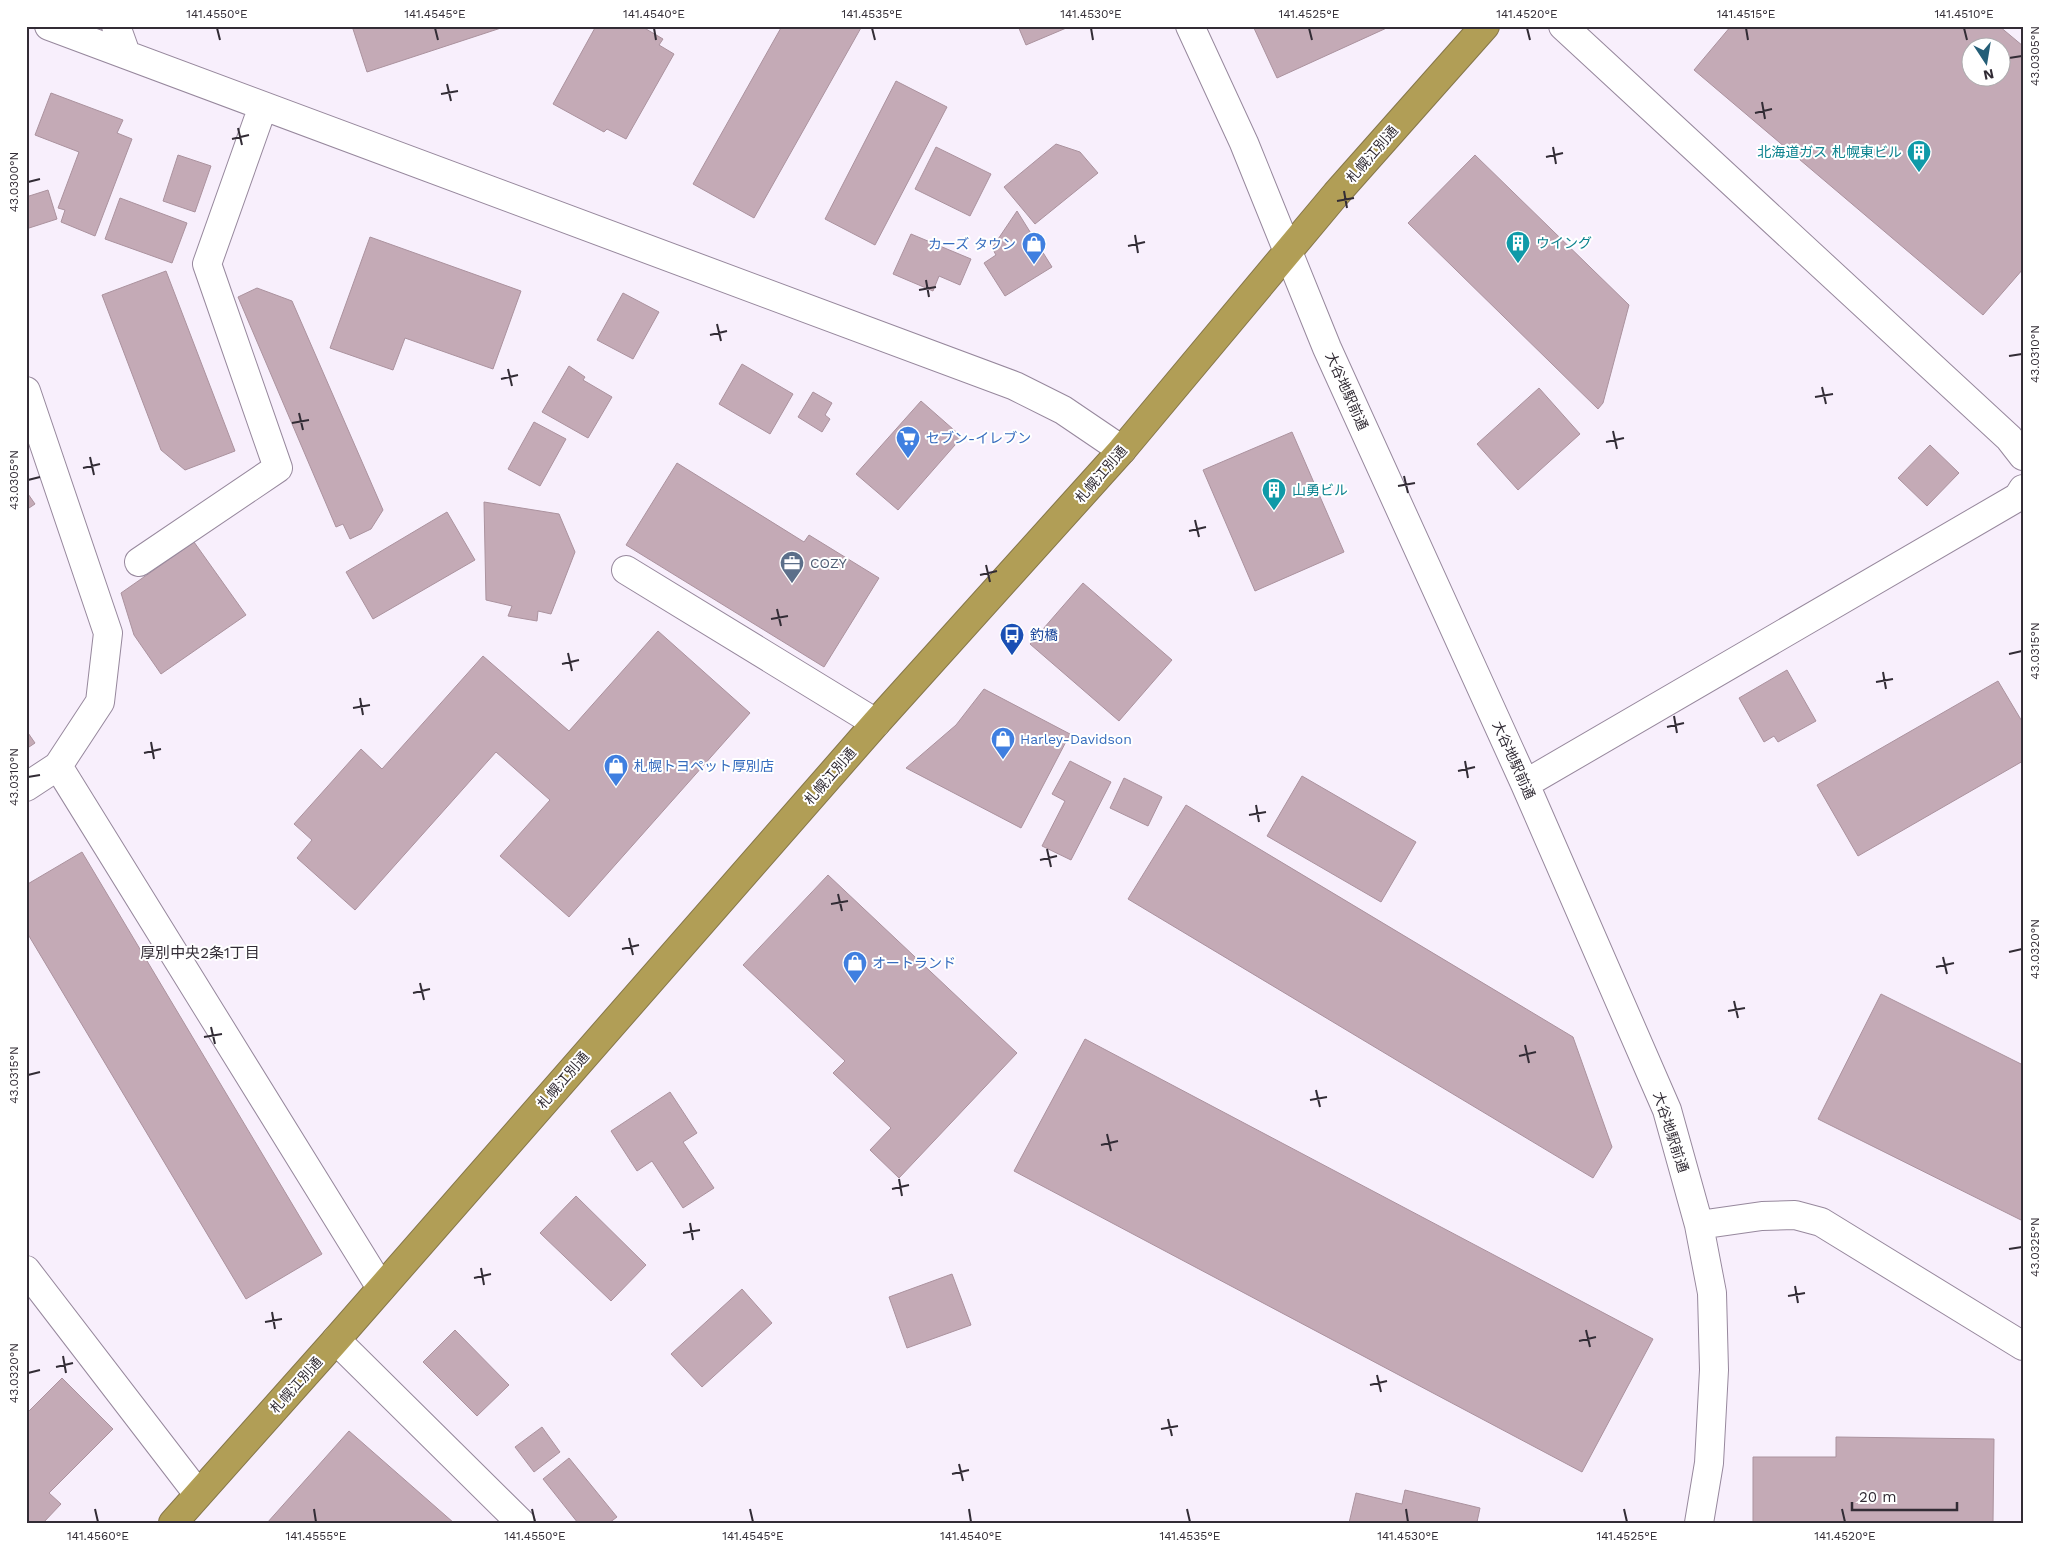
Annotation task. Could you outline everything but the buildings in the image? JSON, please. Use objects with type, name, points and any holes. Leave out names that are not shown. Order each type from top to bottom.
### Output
[{"type":"highway","name":"札幌江別通","points":[[172,1523],[382,1288],[876,723],[1122,450],[1289,251],[1485,26]]},
{"type":"street","points":[[48,26],[1015,386],[1063,410],[1122,450]]},
{"type":"street","points":[[116,26],[126,54]]},
{"type":"street","name":"大谷地駅前通","points":[[1190,26],[1244,143],[1327,348],[1525,784],[1667,1110],[1699,1225],[1712,1293],[1714,1370],[1709,1463],[1699,1523]]},
{"type":"street","points":[[1563,26],[2009,438],[2023,456]]},
{"type":"street","points":[[139,562],[278,468],[208,264],[263,106]]},
{"type":"street","points":[[26,391],[108,633],[100,702],[58,766],[26,787]]},
{"type":"street","points":[[1525,784],[2018,497],[2023,489]]},
{"type":"street","points":[[626,570],[876,723]]},
{"type":"street","points":[[58,766],[382,1288]]},
{"type":"street","points":[[1699,1225],[1762,1216],[1796,1215],[1821,1222],[2023,1346]]},
{"type":"street","points":[[26,1270],[198,1494]]},
{"type":"street","points":[[336,1340],[521,1523]]},
{"type":"place","name":"北海道ガス 札幌東ビル","points":[[1919,173]]},
{"type":"place","name":"ウイング","points":[[1518,264]]},
{"type":"place","name":"カーズ タウン","points":[[1034,265]]},
{"type":"place","name":"セブン-イレブン","points":[[908,459]]},
{"type":"place","name":"山勇ビル","points":[[1274,511]]},
{"type":"place","name":"COZY","points":[[792,584]]},
{"type":"place","name":"釣橋","points":[[1012,656]]},
{"type":"place","name":"Harley-Davidson","points":[[1003,760]]},
{"type":"place","name":"札幌トヨペット厚別店","points":[[616,787]]},
{"type":"place","name":"オートランド","points":[[855,984]]},
{"type":"district","name":"厚別中央2条1丁目","points":[[200,953]]}]
